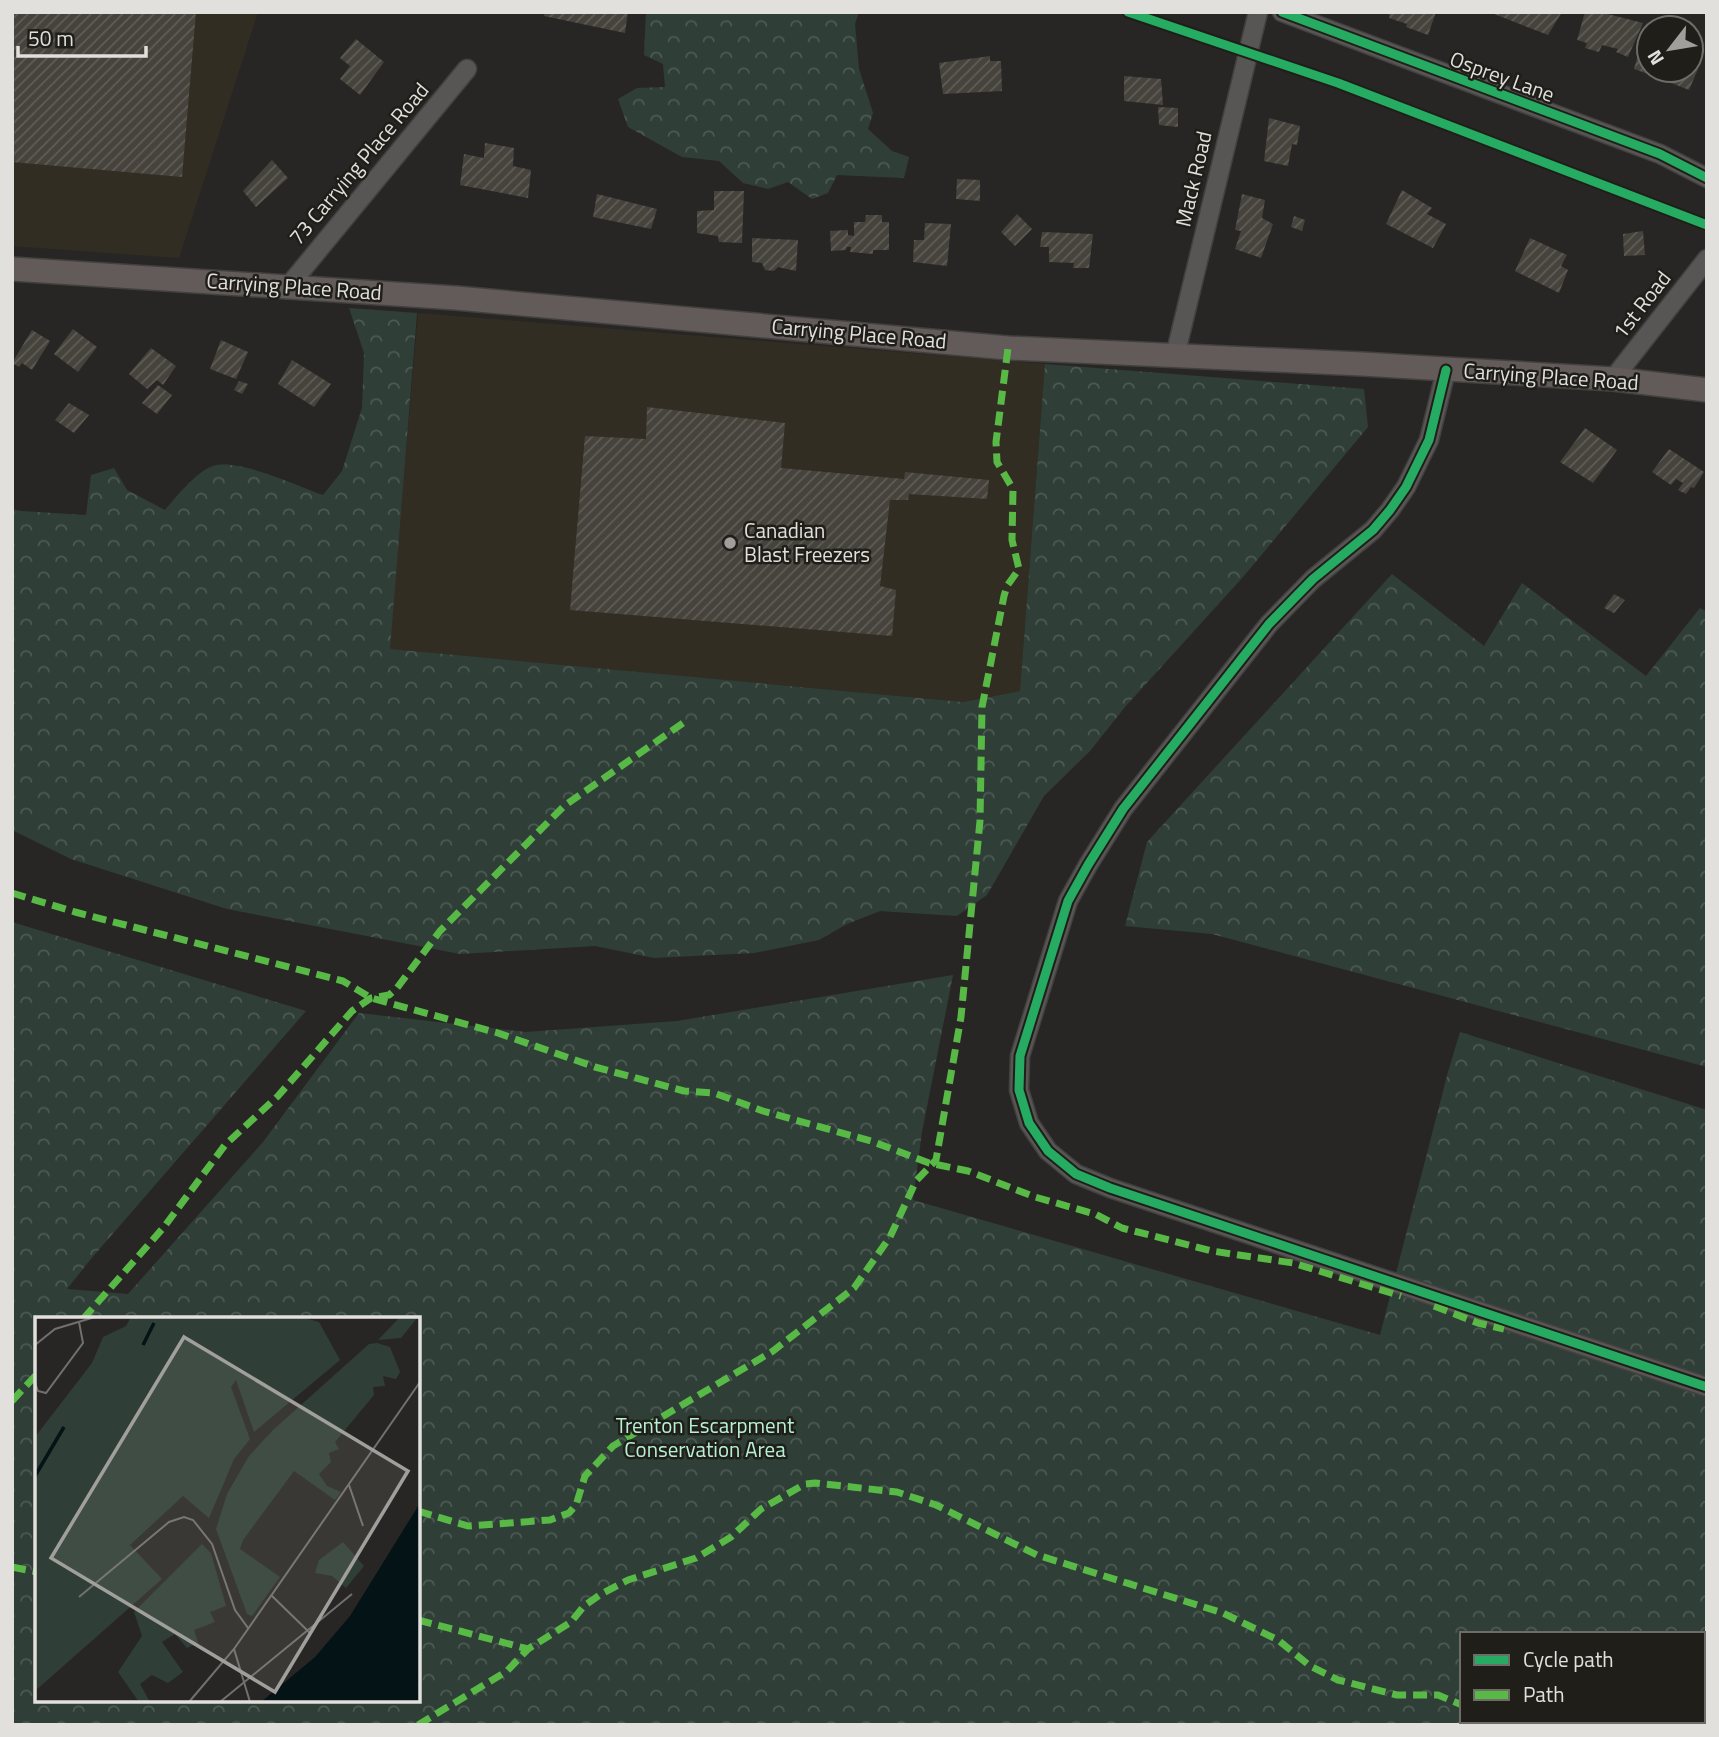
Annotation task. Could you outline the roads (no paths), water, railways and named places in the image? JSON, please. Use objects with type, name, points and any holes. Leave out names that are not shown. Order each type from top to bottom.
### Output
[{"type":"main road","name":"Carrying Place Road","points":[[12,269],[456,298],[1008,348],[1613,379],[1707,390]]},
{"type":"street","name":"Mack Road","points":[[1175,356],[1258,12]]},
{"type":"street","name":"Osprey Lane","points":[[1282,12],[1660,154],[1707,178]]},
{"type":"street","name":"73 Carrying Place Road","points":[[287,288],[467,69]]},
{"type":"street","name":"1st Road","points":[[1613,379],[1707,259]]},
{"type":"street","points":[[1446,370],[1429,440],[1417,467],[1390,510],[1373,530],[1313,579],[1269,624],[1123,809],[1088,864],[1068,901],[1020,1056],[1020,1090],[1030,1123],[1048,1151],[1076,1174],[1110,1188],[1707,1387]]},
{"type":"place","name":"Canadian Blast Freezers","points":[[730,543]]},
{"type":"park label","name":"Trenton Escarpment Conservation Area","points":[[705,1438]]}]
